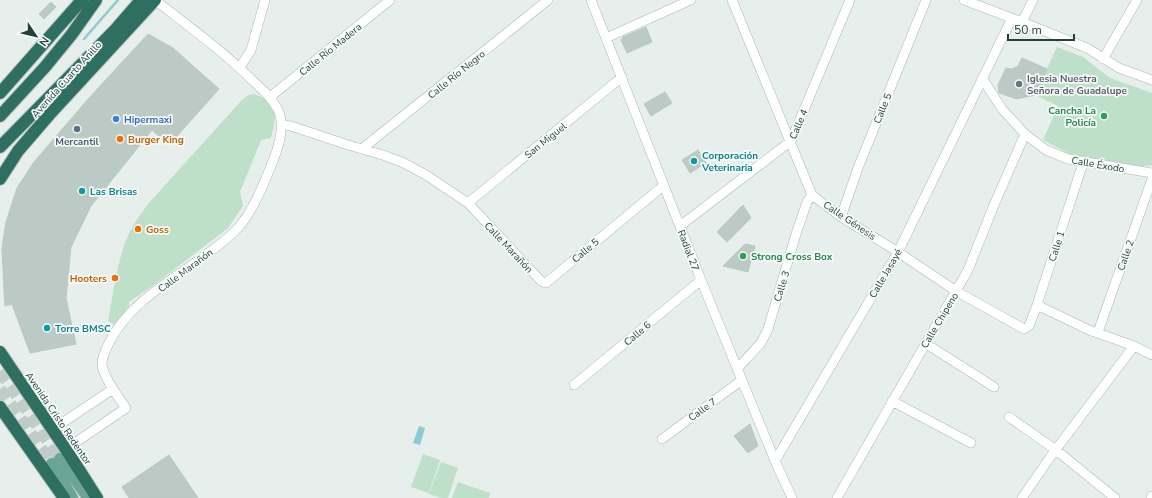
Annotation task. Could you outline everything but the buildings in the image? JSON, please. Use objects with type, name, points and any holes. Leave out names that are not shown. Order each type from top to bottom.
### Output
[{"type":"highway","points":[[0,94],[82,0]]},
{"type":"highway","points":[[0,116],[45,67],[72,34],[96,0]]},
{"type":"highway","name":"Avenida Cuarto Anillo","points":[[0,147],[115,30],[141,0]]},
{"type":"highway","name":"Avenida Cuarto Anillo","points":[[1,176],[18,151],[49,115],[155,0]]},
{"type":"highway","name":"Avenida Cristo Redentor","points":[[0,352],[53,429],[59,457],[97,498]]},
{"type":"highway","points":[[0,407],[64,498]]},
{"type":"main road","name":"Avenida Cristo Redentor","points":[[59,457],[72,498]]},
{"type":"main road","name":"Avenida Cristo Redentor","points":[[59,457],[89,498]]},
{"type":"street","name":"Calle Marañón","points":[[59,457],[126,408],[113,389],[102,363],[113,334],[132,310],[220,244],[240,225],[248,214],[266,178],[280,135],[281,124],[278,110],[270,97],[240,67],[155,0]]},
{"type":"street","points":[[240,67],[251,50],[265,0]]},
{"type":"street","name":"Calle Río Madera","points":[[270,97],[390,0]]},
{"type":"street","name":"Calle Río Negro","points":[[363,148],[548,0]]},
{"type":"street","name":"Radial 27","points":[[591,0],[663,186],[775,461],[792,498]]},
{"type":"street","points":[[606,38],[691,0]]},
{"type":"street","name":"Calle Génesis","points":[[732,0],[812,195],[841,217],[898,252],[956,291],[1024,329],[1026,328]]},
{"type":"street","name":"Calle 4","points":[[680,226],[791,141],[850,0]]},
{"type":"street","name":"Calle 5","points":[[841,217],[858,168],[926,0]]},
{"type":"street","points":[[964,0],[1088,48],[1119,68],[1152,80]]},
{"type":"street","points":[[1022,22],[1034,0]]},
{"type":"street","points":[[1103,59],[1136,0]]},
{"type":"street","name":"Calle Jasayé","points":[[775,461],[898,252],[1012,18]]},
{"type":"street","name":"San Miguel","points":[[468,203],[622,77]]},
{"type":"street","name":"Calle Éxodo","points":[[982,78],[1002,109],[1025,134],[1046,150],[1083,163],[1152,173]]},
{"type":"street","name":"Calle Marañón","points":[[281,124],[345,144],[363,148],[409,166],[426,175],[468,203],[541,281],[544,282]]},
{"type":"street","name":"Calle Chipeno","points":[[838,497],[892,400],[968,270],[1025,134]]},
{"type":"street","name":"Calle 1","points":[[1026,328],[1037,306],[1083,163]]},
{"type":"street","name":"Calle 2","points":[[1098,332],[1152,179]]},
{"type":"street","name":"Calle 5","points":[[544,282],[546,282],[663,186]]},
{"type":"street","name":"Calle 3","points":[[737,369],[761,343],[768,328],[796,234],[807,202],[812,195]]},
{"type":"street","name":"Calle 6","points":[[574,385],[701,280]]},
{"type":"street","points":[[1037,306],[1089,330],[1134,346],[1152,355]]},
{"type":"street","points":[[925,343],[994,387]]},
{"type":"street","points":[[1022,498],[1134,346]]},
{"type":"street","name":"Calle 7","points":[[662,439],[742,380]]},
{"type":"street","points":[[53,429],[113,389]]},
{"type":"street","points":[[892,400],[971,443]]},
{"type":"street","points":[[1009,416],[1054,453],[1115,498]]},
{"type":"green space","points":[[1057,47],[1083,57],[1110,78],[1152,93],[1152,165],[1140,167],[1070,154],[1043,140],[1058,106],[1035,95]]},
{"type":"green space","points":[[254,94],[264,98],[265,96],[274,112],[275,120],[271,138],[261,140],[240,192],[243,206],[228,228],[129,302],[129,306],[114,325],[108,321],[116,278],[124,245],[134,224],[148,204],[241,101],[248,95]]},
{"type":"green space","points":[[423,454],[440,460],[429,493],[411,487]]},
{"type":"green space","points":[[441,462],[458,468],[448,498],[441,498],[429,494]]},
{"type":"green space","points":[[458,482],[490,493],[489,498],[452,498]]},
{"type":"water","points":[[419,426],[425,428],[420,445],[413,443]]},
{"type":"waterway","points":[[84,39],[118,0]]},
{"type":"tunnel","points":[[0,371],[60,459]]},
{"type":"tunnel","points":[[0,389],[52,464]]},
{"type":"place","name":"Iglesia Nuestra Señora de Guadalupe","points":[[1019,84]]},
{"type":"place","name":"Cancha La Policía","points":[[1104,116]]},
{"type":"place","name":"Hipermaxi","points":[[116,119]]},
{"type":"place","name":"Mercantil","points":[[77,129]]},
{"type":"place","name":"Burger King","points":[[120,139]]},
{"type":"place","name":"Corporación Veterinaria","points":[[694,161]]},
{"type":"place","name":"Las Brisas","points":[[82,191]]},
{"type":"place","name":"Goss","points":[[138,229]]},
{"type":"place","name":"Strong Cross Box","points":[[743,256]]},
{"type":"place","name":"Hooters","points":[[115,278]]},
{"type":"place","name":"Torre BMSC","points":[[47,328]]}]
